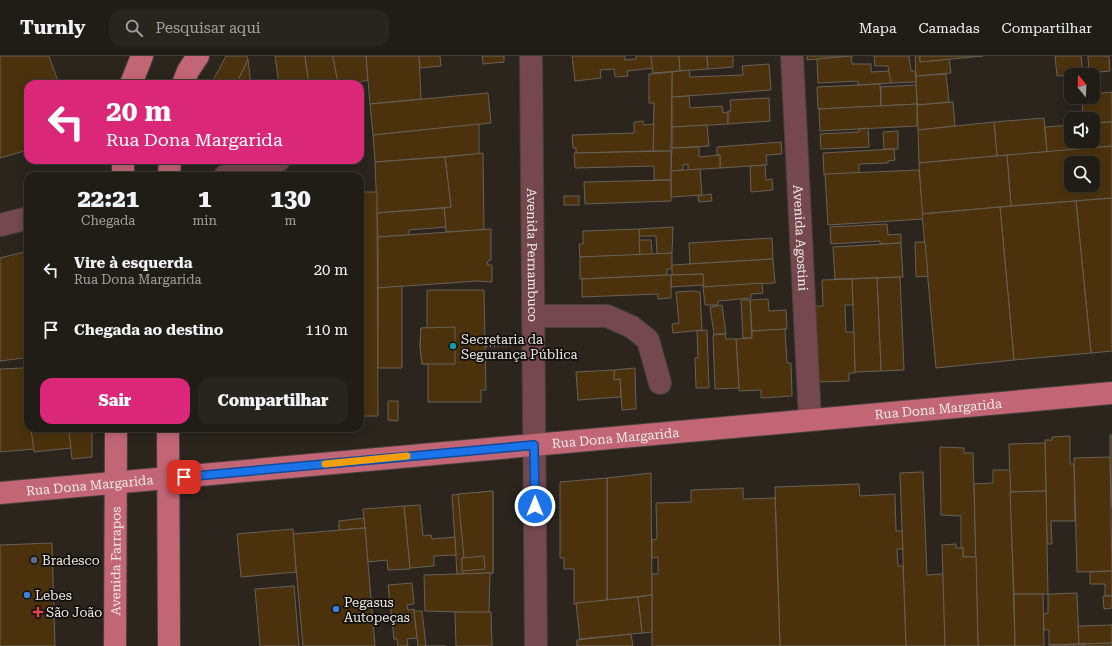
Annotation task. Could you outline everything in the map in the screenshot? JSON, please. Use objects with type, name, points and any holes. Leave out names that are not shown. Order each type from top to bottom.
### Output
[{"type":"main road","points":[[127,56],[128,80]]},
{"type":"main road","points":[[133,80],[142,56]]},
{"type":"main road","name":"Rua Dona Margarida","points":[[0,493],[1112,393]]},
{"type":"main road","name":"Avenida Farrapos","points":[[115,646],[116,432]]},
{"type":"main road","points":[[168,432],[169,646]]},
{"type":"street","name":"Avenida Pernambuco","points":[[531,56],[536,646]]},
{"type":"street","name":"Avenida Agostini","points":[[792,56],[810,420]]},
{"type":"street","points":[[238,172],[266,164]]},
{"type":"street","points":[[0,225],[24,219]]},
{"type":"street","points":[[533,316],[607,316],[632,327],[648,340],[660,383]]},
{"type":"building","points":[[0,56],[49,56],[58,80],[24,80],[24,151],[0,158]]},
{"type":"building","points":[[226,56],[247,56],[248,60],[238,80],[213,80]]},
{"type":"building","points":[[275,56],[305,56],[308,80],[278,80]]},
{"type":"building","points":[[305,56],[333,56],[337,80],[308,80]]},
{"type":"building","points":[[333,56],[366,56],[368,80],[337,80]]},
{"type":"building","points":[[366,56],[419,56],[421,99],[370,104]]},
{"type":"building","points":[[419,56],[440,56],[441,66],[420,68]]},
{"type":"building","points":[[482,56],[504,56],[504,62],[483,64]]},
{"type":"building","points":[[572,56],[625,56],[625,60],[636,59],[636,56],[651,56],[653,68],[627,71],[628,76],[615,77],[614,69],[600,70],[601,78],[575,81]]},
{"type":"building","points":[[651,56],[679,56],[680,71],[653,73]]},
{"type":"building","points":[[679,56],[707,56],[708,69],[680,71]]},
{"type":"building","points":[[707,56],[733,56],[733,67],[708,69]]},
{"type":"building","points":[[807,56],[853,56],[807,60]]},
{"type":"building","points":[[851,56],[852,64],[871,64],[871,72],[890,71],[891,83],[858,85],[858,81],[818,83],[817,59]]},
{"type":"building","points":[[874,56],[909,56],[911,71],[915,71],[916,82],[891,83],[888,66],[875,66]]},
{"type":"building","points":[[915,56],[920,56],[920,62],[949,59],[951,73],[916,76]]},
{"type":"building","points":[[920,56],[983,56],[920,62]]},
{"type":"building","points":[[1055,56],[1081,56],[1082,68],[1064,68],[1064,75],[1057,76]]},
{"type":"building","points":[[1088,56],[1109,56],[1110,71],[1100,72],[1100,68],[1089,68]]},
{"type":"building","points":[[248,60],[250,80],[238,80]]},
{"type":"building","points":[[769,64],[771,90],[672,97],[672,72],[689,70],[690,77],[743,75],[742,66]]},
{"type":"building","points":[[672,72],[671,151],[653,151],[654,103],[649,103],[649,74]]},
{"type":"building","points":[[946,74],[949,102],[917,105],[916,76]]},
{"type":"building","points":[[880,84],[881,106],[818,109],[817,87]]},
{"type":"building","points":[[916,85],[917,104],[881,106],[881,87]]},
{"type":"building","points":[[1112,92],[1112,122],[1100,123],[1100,112],[1083,112],[1082,104],[1100,104],[1100,93]]},
{"type":"building","points":[[488,93],[491,123],[373,135],[370,104]]},
{"type":"building","points":[[689,96],[690,108],[722,106],[723,113],[728,112],[728,124],[672,127],[672,97]]},
{"type":"building","points":[[769,98],[770,121],[728,124],[728,111],[731,111],[730,100]]},
{"type":"building","points":[[953,102],[955,126],[918,130],[917,105]]},
{"type":"building","points":[[917,104],[917,126],[820,131],[819,109]]},
{"type":"building","points":[[1044,118],[1047,152],[997,156],[994,122]]},
{"type":"building","points":[[643,121],[644,125],[654,124],[653,151],[576,153],[576,148],[573,148],[572,135],[634,133],[634,122]]},
{"type":"building","points":[[994,122],[997,156],[919,163],[918,130]]},
{"type":"building","points":[[1112,122],[1112,146],[1100,147],[1100,123]]},
{"type":"building","points":[[479,124],[479,154],[375,162],[373,135]]},
{"type":"building","points":[[707,125],[709,146],[672,148],[672,127]]},
{"type":"building","points":[[1064,126],[1064,148],[1090,148],[1047,152],[1045,127]]},
{"type":"building","points":[[868,128],[869,147],[821,149],[820,134],[859,132],[859,129]]},
{"type":"building","points":[[898,131],[898,149],[884,149],[883,132]]},
{"type":"building","points":[[781,142],[782,154],[766,155],[767,165],[720,168],[720,155],[717,155],[717,147]]},
{"type":"building","points":[[1112,146],[1112,198],[1011,206],[1007,155]]},
{"type":"building","points":[[699,147],[699,157],[720,155],[720,168],[688,170],[688,164],[683,165],[683,170],[671,171],[672,148]]},
{"type":"building","points":[[894,149],[895,160],[888,161],[888,163],[859,164],[859,173],[824,175],[823,153]]},
{"type":"building","points":[[671,151],[671,180],[654,180],[654,166],[575,168],[574,153]]},
{"type":"building","points":[[483,153],[484,230],[446,232],[444,208],[451,207],[445,157]]},
{"type":"building","points":[[1007,155],[1011,206],[922,214],[919,163]]},
{"type":"building","points":[[445,157],[451,207],[377,213],[375,162]]},
{"type":"building","points":[[765,165],[766,180],[772,179],[773,190],[751,192],[750,166]]},
{"type":"building","points":[[700,169],[702,195],[671,197],[671,171]]},
{"type":"building","points":[[919,170],[923,219],[828,225],[825,174]]},
{"type":"building","points":[[671,180],[671,201],[585,204],[584,182]]},
{"type":"building","points":[[364,192],[377,192],[378,416],[364,416]]},
{"type":"building","points":[[711,194],[712,201],[699,202],[698,196]]},
{"type":"building","points":[[564,196],[579,196],[579,205],[564,205]]},
{"type":"building","points":[[1112,198],[1112,351],[1091,353],[1076,201]]},
{"type":"building","points":[[1076,201],[1091,353],[1014,360],[1000,207]]},
{"type":"building","points":[[1000,207],[1014,360],[936,368],[922,214]]},
{"type":"building","points":[[444,208],[446,227],[409,230],[409,235],[378,237],[377,213]]},
{"type":"building","points":[[887,224],[888,235],[901,234],[901,243],[880,244],[880,241],[831,244],[830,227]]},
{"type":"building","points":[[673,227],[672,253],[657,254],[656,236],[639,236],[639,229]]},
{"type":"building","points":[[491,229],[491,260],[488,261],[487,265],[492,265],[492,282],[477,281],[378,288],[378,237]]},
{"type":"building","points":[[639,229],[640,255],[580,257],[579,244],[583,244],[583,231]]},
{"type":"building","points":[[772,238],[773,259],[690,264],[689,243]]},
{"type":"building","points":[[639,240],[651,240],[652,254],[640,255]]},
{"type":"building","points":[[915,242],[925,242],[928,276],[916,277]]},
{"type":"building","points":[[901,243],[903,277],[835,279],[833,247]]},
{"type":"building","points":[[24,252],[24,358],[0,361],[0,258]]},
{"type":"building","points":[[672,253],[672,269],[667,269],[667,275],[580,279],[580,257]]},
{"type":"building","points":[[773,259],[775,283],[703,287],[703,274],[672,275],[672,265]]},
{"type":"building","points":[[703,274],[704,285],[671,287],[671,275]]},
{"type":"building","points":[[671,275],[671,298],[658,299],[658,294],[582,297],[582,279]]},
{"type":"building","points":[[900,277],[904,370],[881,371],[877,278]]},
{"type":"building","points":[[877,278],[881,371],[855,372],[852,279]]},
{"type":"building","points":[[852,279],[853,305],[845,305],[846,332],[854,332],[855,373],[849,373],[849,381],[815,382],[812,306],[823,306],[822,280]]},
{"type":"building","points":[[762,283],[763,293],[751,294],[751,298],[718,301],[718,305],[705,305],[703,287]]},
{"type":"building","points":[[402,286],[402,368],[378,368],[378,288]]},
{"type":"building","name":"Secretaria da Segurança Pública","points":[[427,290],[484,290],[486,390],[481,390],[481,402],[428,402],[428,364],[422,364],[420,346],[421,328],[427,328]]},
{"type":"building","points":[[676,292],[700,292],[702,330],[673,333],[672,324],[679,323]]},
{"type":"building","points":[[768,299],[769,311],[786,310],[787,329],[752,331],[750,300]]},
{"type":"building","points":[[741,300],[750,300],[752,338],[743,338]]},
{"type":"building","points":[[722,305],[726,334],[714,334],[710,307]]},
{"type":"building","points":[[455,327],[455,364],[422,364],[420,346],[421,328]]},
{"type":"building","points":[[785,329],[787,363],[791,363],[792,396],[761,398],[761,390],[739,391],[736,339],[752,338],[752,331]]},
{"type":"building","points":[[707,330],[709,388],[696,388],[695,358],[698,358],[697,331]]},
{"type":"building","points":[[725,334],[726,339],[736,339],[739,388],[715,389],[713,335]]},
{"type":"building","points":[[24,368],[24,432],[32,432],[34,449],[0,452],[0,369]]},
{"type":"building","points":[[635,368],[636,409],[622,410],[620,379],[614,380],[614,370]]},
{"type":"building","points":[[614,370],[614,380],[620,379],[621,397],[578,400],[576,372]]},
{"type":"building","points":[[388,401],[398,401],[398,421],[388,420]]},
{"type":"building","points":[[32,432],[69,432],[71,448],[34,452]]},
{"type":"building","points":[[69,432],[92,432],[92,457],[72,459]]},
{"type":"building","points":[[1110,435],[1112,435],[1112,508],[1110,457]]},
{"type":"building","points":[[1070,436],[1070,464],[1074,464],[1075,521],[1051,521],[1052,544],[1047,544],[1045,440],[1052,440],[1052,437]]},
{"type":"building","points":[[1045,443],[1046,491],[1010,492],[1009,444]]},
{"type":"building","points":[[940,447],[964,448],[964,453],[973,453],[976,557],[963,557],[963,548],[961,548],[961,516],[941,515]]},
{"type":"building","points":[[1110,457],[1112,571],[1077,572],[1074,458]]},
{"type":"building","points":[[993,470],[1010,470],[1015,646],[978,646],[974,484],[993,483]]},
{"type":"building","points":[[923,472],[927,575],[943,574],[945,646],[906,646],[900,473]]},
{"type":"building","points":[[651,473],[652,595],[607,600],[607,478]]},
{"type":"building","points":[[607,478],[607,600],[574,604],[574,569],[564,569],[564,558],[560,558],[560,482]]},
{"type":"building","points":[[859,484],[860,496],[895,494],[896,531],[902,531],[903,549],[897,549],[898,566],[903,566],[906,646],[780,646],[775,487]]},
{"type":"building","points":[[743,488],[743,499],[775,498],[780,646],[652,646],[652,574],[658,574],[658,557],[652,558],[652,540],[657,539],[656,503],[691,502],[691,490]]},
{"type":"building","points":[[493,491],[493,573],[457,574],[452,495]]},
{"type":"building","points":[[493,491],[493,573],[463,574],[462,558],[464,558],[458,494]]},
{"type":"building","points":[[1046,491],[1048,594],[1014,594],[1010,492]]},
{"type":"building","points":[[420,505],[423,536],[431,535],[432,539],[455,537],[456,555],[434,556],[434,566],[410,568],[404,506]]},
{"type":"building","points":[[404,506],[410,569],[388,570],[387,560],[368,562],[363,509]]},
{"type":"building","points":[[364,518],[365,528],[339,530],[339,521]]},
{"type":"building","name":"Pegasus Autopeças","points":[[365,528],[375,646],[303,646],[293,534]]},
{"type":"building","points":[[293,529],[296,572],[241,577],[237,534]]},
{"type":"building","name":"Lebes","points":[[52,543],[55,646],[0,646],[0,545]]},
{"type":"building","points":[[956,544],[956,548],[963,548],[963,557],[976,557],[978,646],[945,646],[942,545]]},
{"type":"building","points":[[484,556],[485,569],[462,571],[462,558]]},
{"type":"building","points":[[1112,571],[1112,596],[1105,596],[1105,584],[1090,584],[1090,572]]},
{"type":"building","points":[[490,573],[489,613],[425,611],[424,575]]},
{"type":"building","points":[[412,583],[414,604],[407,605],[408,610],[414,609],[417,638],[407,639],[408,646],[398,646],[397,639],[394,639],[388,585]]},
{"type":"building","points":[[294,586],[299,646],[260,646],[255,589]]},
{"type":"building","points":[[1077,593],[1079,644],[1049,645],[1049,630],[1044,630],[1043,614],[1048,613],[1048,594]]},
{"type":"building","points":[[1014,594],[1043,594],[1044,646],[1015,646]]},
{"type":"building","points":[[652,595],[652,632],[642,633],[638,597]]},
{"type":"building","points":[[1103,596],[1112,596],[1112,608],[1104,609]]},
{"type":"building","points":[[638,597],[642,633],[580,639],[576,603]]},
{"type":"building","points":[[414,611],[422,611],[426,646],[418,646]]},
{"type":"building","points":[[455,612],[491,612],[492,646],[456,646]]},
{"type":"building","points":[[1112,625],[1112,643],[1079,644],[1078,626]]},
{"type":"building","points":[[631,634],[633,646],[577,646],[577,640]]},
{"type":"building","points":[[1112,643],[1112,646],[1083,646],[1083,644]]},
{"type":"building","points":[[1083,644],[1083,646],[1049,646],[1049,645]]},
{"type":"slow traffic","points":[[325,464],[407,456]]},
{"type":"place","name":"Secretaria da Segurança Pública","points":[[453,346]]},
{"type":"place","name":"Bradesco","points":[[34,560]]},
{"type":"place","name":"Lebes","points":[[27,595]]},
{"type":"place","name":"Pegasus Autopeças","points":[[336,609]]},
{"type":"place","name":"São João","points":[[38,612]]},
{"type":"route","points":[[184,477],[534,445],[535,506]]}]
